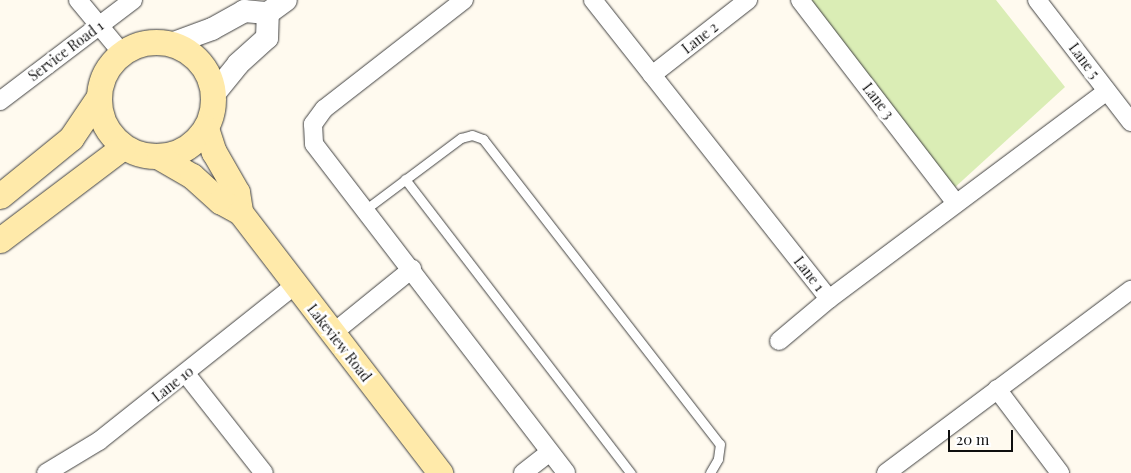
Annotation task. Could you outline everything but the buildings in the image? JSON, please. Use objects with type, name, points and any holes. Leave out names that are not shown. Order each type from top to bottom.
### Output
[{"type":"main road","points":[[0,196],[71,138],[98,98],[105,73],[122,54],[145,43],[171,44],[197,59],[208,75],[214,94],[212,112],[206,128],[182,151],[160,157],[140,155],[123,147],[105,126],[98,98]]},
{"type":"main road","points":[[206,128],[214,152],[237,192],[240,212]]},
{"type":"main road","points":[[0,240],[123,147]]},
{"type":"main road","points":[[160,157],[192,176],[220,201],[240,212]]},
{"type":"main road","name":"Lakeview Road","points":[[240,212],[294,286],[333,333],[440,473]]},
{"type":"street","points":[[78,0],[122,54]]},
{"type":"street","name":"Service Road 1","points":[[0,101],[133,0]]},
{"type":"street","points":[[171,44],[212,29],[244,11],[268,13],[286,0]]},
{"type":"street","points":[[464,0],[324,109],[313,124],[314,144],[412,269],[566,473]]},
{"type":"street","name":"Lane 1","points":[[593,0],[829,299],[1107,91]]},
{"type":"street","name":"Lane 2","points":[[652,75],[748,0]]},
{"type":"street","name":"Lane 3","points":[[800,0],[956,203]]},
{"type":"street","name":"Lane 5","points":[[1037,0],[1131,122]]},
{"type":"street","points":[[214,94],[238,64],[267,38],[268,13]]},
{"type":"street","points":[[333,333],[412,269]]},
{"type":"street","name":"Lane 10","points":[[46,473],[99,441],[186,374],[294,286]]},
{"type":"street","points":[[886,473],[1131,290]]},
{"type":"street","points":[[779,342],[829,299]]},
{"type":"street","points":[[186,374],[264,473]]},
{"type":"street","points":[[997,389],[1060,473]]},
{"type":"street","points":[[523,473],[550,452]]},
{"type":"lane","points":[[366,209],[461,138],[472,135],[483,139],[720,444],[718,460],[710,473]]},
{"type":"lane","points":[[405,179],[631,473]]},
{"type":"green space","points":[[808,0],[996,0],[1065,87],[952,190]]}]
